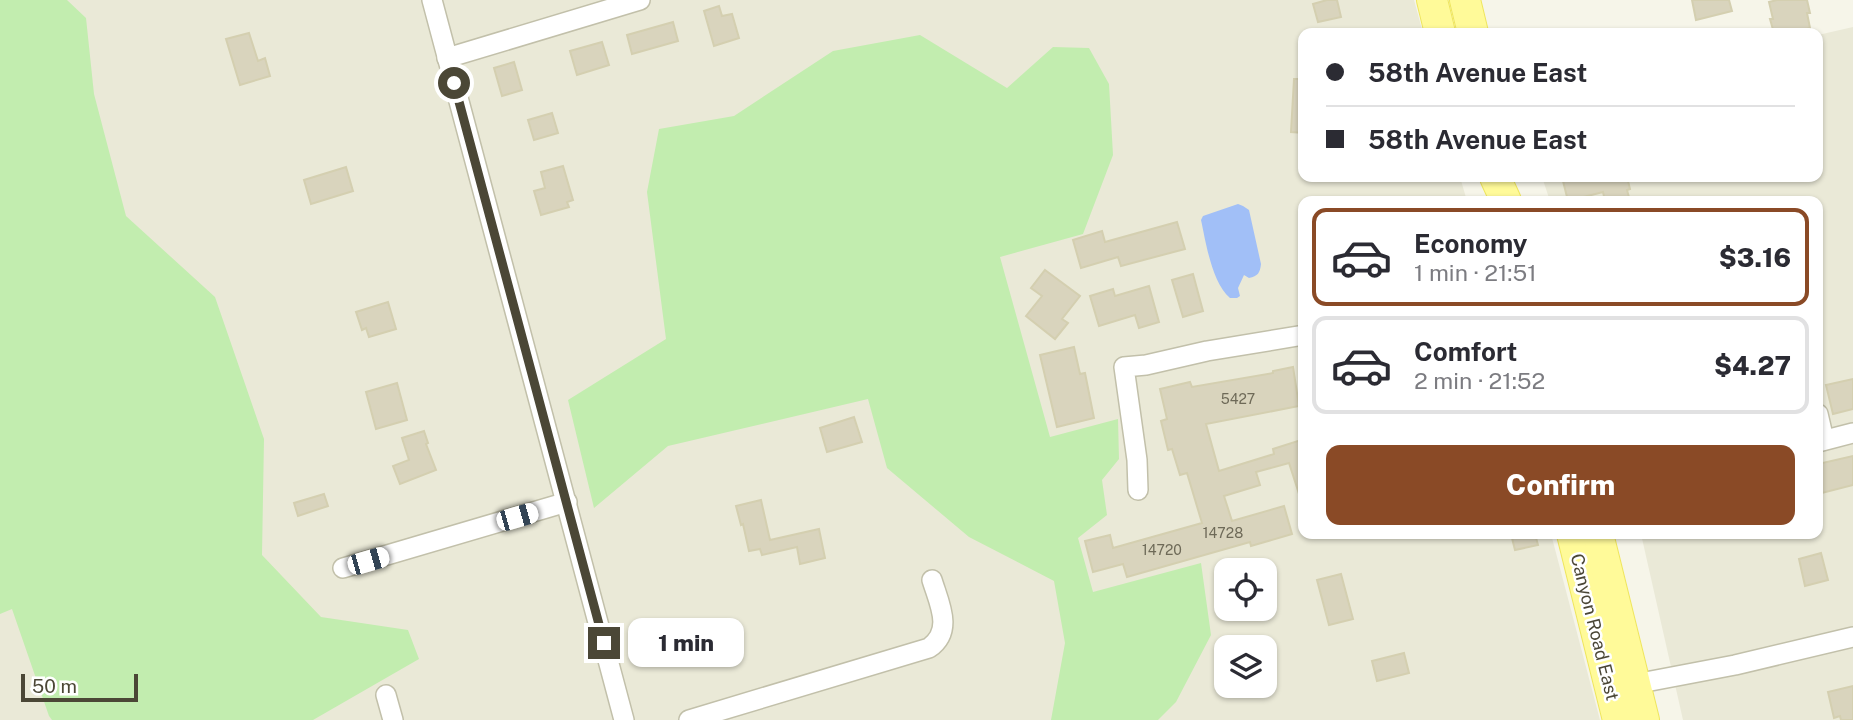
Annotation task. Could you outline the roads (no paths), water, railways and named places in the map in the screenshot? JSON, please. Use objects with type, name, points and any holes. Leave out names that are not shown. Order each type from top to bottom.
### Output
[{"type":"main road","points":[[1432,0],[1439,28]]},
{"type":"main road","points":[[1465,0],[1472,28]]},
{"type":"main road","name":"Canyon Road East","points":[[1573,539],[1618,720]]},
{"type":"main road","name":"Canyon Road East","points":[[1599,539],[1644,720]]},
{"type":"street","points":[[432,0],[624,720]]},
{"type":"street","points":[[447,58],[640,0]]},
{"type":"street","points":[[1138,490],[1137,460],[1124,366],[1146,365],[1207,351],[1298,336]]},
{"type":"street","points":[[1823,440],[1853,433]]},
{"type":"street","points":[[344,568],[567,502]]},
{"type":"street","points":[[689,720],[929,648],[943,632],[945,621],[932,580]]},
{"type":"street","points":[[1636,684],[1735,665],[1853,637]]},
{"type":"street","points":[[386,695],[393,720]]},
{"type":"water","points":[[1238,204],[1249,210],[1261,264],[1256,275],[1249,278],[1244,275],[1238,288],[1240,296],[1230,298],[1214,273],[1201,220],[1203,216]]}]
